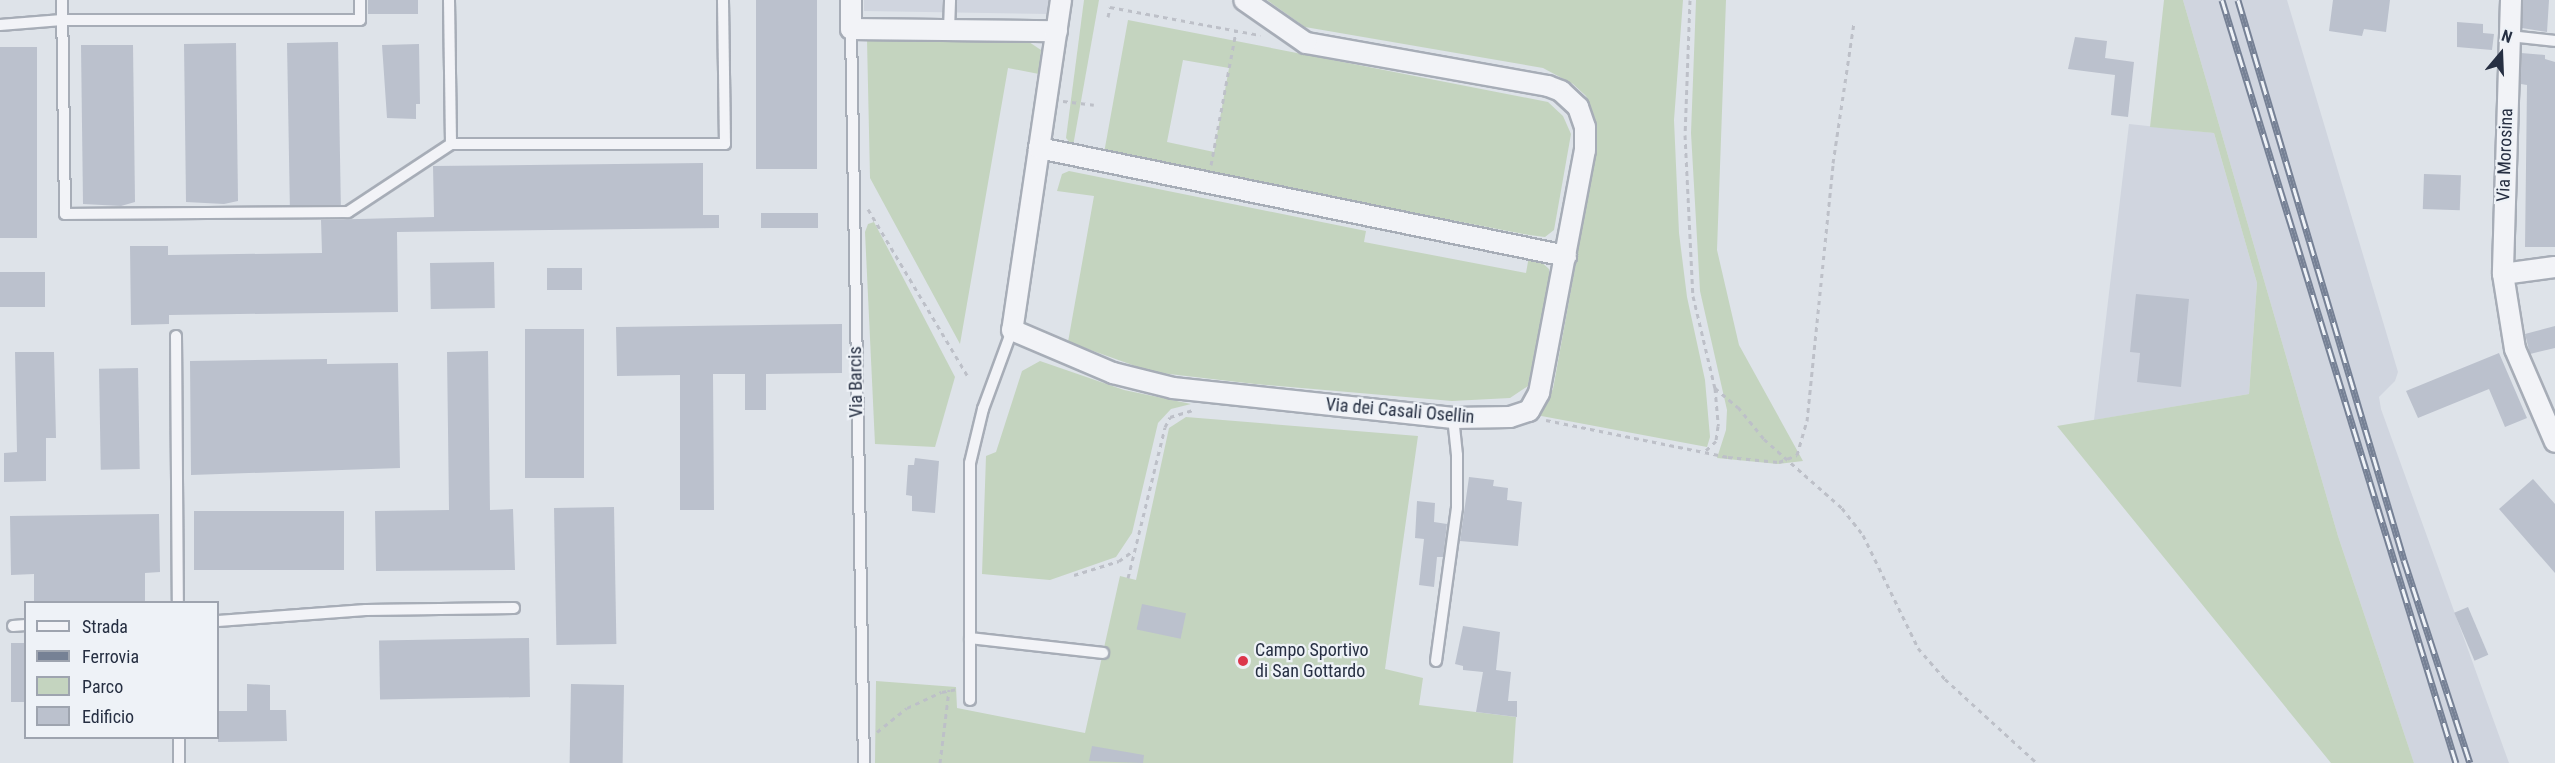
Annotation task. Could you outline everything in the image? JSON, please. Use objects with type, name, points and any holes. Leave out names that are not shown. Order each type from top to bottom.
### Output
[{"type":"street","name":"Via Barcis","points":[[851,0],[851,29]]},
{"type":"street","points":[[1012,330],[1061,0]]},
{"type":"street","points":[[1244,0],[1306,44],[1561,91],[1582,115],[1586,138],[1566,256],[1537,400],[1524,414],[1510,417]]},
{"type":"street","name":"Via Morosina","points":[[2511,0],[2503,274],[2515,349],[2555,442]]},
{"type":"street","points":[[851,29],[1057,31]]},
{"type":"street","points":[[1039,148],[1566,256]]},
{"type":"street","points":[[2503,274],[2555,267]]},
{"type":"street","name":"Via dei Casali Osellin","points":[[1012,330],[1113,373],[1173,388],[1453,418],[1510,417]]},
{"type":"lane","points":[[62,0],[65,214],[348,212],[451,144],[725,144],[723,0]]},
{"type":"lane","points":[[0,25],[62,20],[360,20],[360,0]]},
{"type":"lane","points":[[449,0],[451,144]]},
{"type":"lane","points":[[948,30],[950,0]]},
{"type":"lane","name":"Via Barcis","points":[[851,29],[851,186],[864,763]]},
{"type":"lane","points":[[2510,36],[2555,41]]},
{"type":"lane","points":[[970,700],[972,448],[1012,330]]},
{"type":"lane","points":[[176,336],[178,601]]},
{"type":"lane","points":[[1436,661],[1457,508],[1458,455],[1453,418]]},
{"type":"lane","points":[[219,621],[366,610],[514,608]]},
{"type":"lane","points":[[13,626],[24,625]]},
{"type":"lane","points":[[970,638],[1103,653]]},
{"type":"lane","points":[[179,739],[179,763]]},
{"type":"path","points":[[1690,0],[1685,135],[1693,296],[1715,388],[1716,441],[1702,452]]},
{"type":"path","points":[[1108,17],[1110,7],[1269,37]]},
{"type":"path","points":[[1790,460],[1801,447],[1807,421],[1833,163],[1854,22]]},
{"type":"path","points":[[1208,183],[1236,31]]},
{"type":"path","points":[[1063,101],[1094,105]]},
{"type":"path","points":[[851,186],[883,229],[968,377]]},
{"type":"path","points":[[1715,388],[1842,508],[1863,535],[1918,648],[1944,679],[2037,763]]},
{"type":"path","points":[[1128,578],[1132,551],[1165,427],[1170,417],[1196,410]]},
{"type":"path","points":[[1510,417],[1587,427],[1702,452],[1790,460]]},
{"type":"path","points":[[1074,575],[1119,561],[1132,551]]},
{"type":"path","points":[[864,749],[884,724],[907,708],[949,690],[970,685]]},
{"type":"path","points":[[940,763],[949,690]]},
{"type":"shaded area","points":[[864,0],[1049,0],[1049,14],[864,11]]},
{"type":"shaded area","points":[[2183,0],[2287,0],[2398,372],[2395,381],[2379,397],[2381,409],[2509,763],[2414,763],[2338,536]]},
{"type":"shaded area","points":[[2129,124],[2214,133],[2257,283],[2249,394],[2094,420]]},
{"type":"green space","points":[[1084,0],[1099,0],[1073,146],[1066,138]]},
{"type":"green space","points":[[1267,0],[1683,0],[1674,120],[1679,233],[1687,297],[1705,380],[1710,437],[1707,447],[1536,415],[1553,389],[1596,151],[1595,119],[1586,96],[1573,84],[1543,68],[1305,27]]},
{"type":"green space","points":[[1696,0],[1726,0],[1717,250],[1739,345],[1803,461],[1778,464],[1717,458],[1726,430],[1727,410],[1700,291],[1691,133]]},
{"type":"green space","points":[[2164,0],[2183,0],[2338,536],[2414,763],[2331,763],[2057,426],[2249,394],[2257,283],[2214,133],[2150,127]]},
{"type":"green space","points":[[1128,20],[1548,102],[1563,116],[1571,134],[1554,230],[1545,237],[1104,153]],"holes":[[[1183,60],[1229,68],[1214,152],[1167,142]]]},
{"type":"green space","points":[[867,40],[1029,42],[1041,50],[1039,74],[1008,68],[960,344],[870,178]]},
{"type":"green space","points":[[1069,171],[1366,231],[1364,242],[1526,273],[1529,256],[1537,258],[1549,269],[1549,278],[1528,386],[1510,398],[1452,401],[1255,384],[1152,372],[1068,342],[1094,196],[1057,191],[1062,174]]},
{"type":"green space","points":[[874,222],[955,377],[935,447],[875,444],[865,232],[868,224]]},
{"type":"green space","points":[[1040,361],[1124,390],[1191,404],[1171,409],[1158,423],[1132,533],[1116,557],[1050,580],[982,574],[986,456],[996,452],[1022,371]]},
{"type":"green space","points":[[1186,417],[1418,436],[1385,669],[1423,678],[1419,705],[1516,717],[1513,763],[875,763],[876,681],[956,687],[957,708],[1085,733],[1120,576],[1136,580],[1169,428]]},
{"type":"building","points":[[368,0],[418,0],[418,14],[368,14]]},
{"type":"building","points":[[756,0],[817,0],[817,169],[756,169]]},
{"type":"building","points":[[2333,0],[2390,0],[2386,32],[2364,29],[2362,36],[2329,31]]},
{"type":"building","points":[[2523,0],[2549,0],[2547,32],[2522,28]]},
{"type":"building","points":[[2457,22],[2483,24],[2483,33],[2494,34],[2492,50],[2457,47]]},
{"type":"building","points":[[2075,37],[2107,41],[2105,58],[2134,62],[2128,117],[2111,115],[2115,75],[2068,69]]},
{"type":"building","points":[[338,42],[341,205],[290,206],[287,43]]},
{"type":"building","points":[[236,43],[238,201],[224,204],[186,202],[184,44]]},
{"type":"building","points":[[419,44],[420,104],[416,104],[416,119],[387,118],[382,45]]},
{"type":"building","points":[[81,45],[133,45],[135,202],[121,206],[83,204]]},
{"type":"building","points":[[0,47],[37,47],[37,238],[0,238]]},
{"type":"building","points":[[2521,53],[2545,55],[2545,59],[2555,62],[2555,247],[2525,247],[2527,85],[2521,84]]},
{"type":"building","points":[[703,163],[703,215],[719,215],[719,228],[397,232],[398,312],[169,315],[169,324],[131,325],[130,246],[168,246],[168,255],[322,253],[321,220],[434,217],[433,166]]},
{"type":"building","points":[[2424,174],[2461,175],[2460,210],[2423,209]]},
{"type":"building","points":[[761,213],[818,213],[818,228],[761,228]]},
{"type":"building","points":[[494,262],[495,308],[431,309],[430,263]]},
{"type":"building","points":[[547,268],[582,268],[582,290],[547,290]]},
{"type":"building","points":[[0,272],[45,272],[45,307],[0,307]]},
{"type":"building","points":[[2136,294],[2189,299],[2181,387],[2137,382],[2140,353],[2130,352]]},
{"type":"building","points":[[842,324],[842,373],[766,374],[766,410],[745,410],[745,374],[713,374],[714,510],[680,510],[680,375],[617,376],[616,327]]},
{"type":"building","points":[[2555,326],[2555,348],[2530,354],[2525,334]]},
{"type":"building","points":[[525,329],[584,329],[584,478],[525,478]]},
{"type":"building","points":[[488,351],[490,510],[513,509],[515,570],[376,571],[375,511],[449,510],[447,352]]},
{"type":"building","points":[[15,352],[54,352],[56,438],[46,438],[46,481],[4,482],[4,453],[17,452]]},
{"type":"building","points":[[2499,353],[2527,418],[2505,427],[2489,389],[2418,418],[2406,391]]},
{"type":"building","points":[[327,359],[327,364],[398,363],[400,468],[191,475],[190,361]]},
{"type":"building","points":[[138,368],[140,469],[101,470],[99,369]]},
{"type":"building","points":[[915,458],[939,461],[935,513],[912,511],[912,496],[906,495],[908,465],[914,465]]},
{"type":"building","points":[[1469,477],[1494,480],[1493,486],[1508,488],[1507,500],[1522,502],[1518,546],[1460,541]]},
{"type":"building","points":[[2533,479],[2555,504],[2555,573],[2499,509]]},
{"type":"building","points":[[1417,501],[1435,503],[1434,522],[1447,524],[1443,557],[1437,557],[1434,587],[1419,585],[1424,539],[1415,538]]},
{"type":"building","points":[[614,507],[616,644],[556,645],[554,508]]},
{"type":"building","points":[[194,511],[344,511],[344,570],[194,570]]},
{"type":"building","points":[[159,514],[160,572],[145,573],[145,601],[34,601],[34,574],[11,575],[10,516]]},
{"type":"building","points":[[1142,604],[1186,613],[1181,639],[1137,629]]},
{"type":"building","points":[[2468,607],[2488,655],[2475,661],[2454,613]]},
{"type":"building","points":[[1463,626],[1500,632],[1496,670],[1511,672],[1508,701],[1517,701],[1517,717],[1476,712],[1483,672],[1463,670],[1463,666],[1455,664]]},
{"type":"building","points":[[529,638],[530,697],[380,700],[379,641]]},
{"type":"building","points":[[11,643],[24,643],[24,702],[11,702]]},
{"type":"building","points":[[247,684],[270,685],[270,710],[286,710],[287,741],[218,742],[219,711],[247,711]]},
{"type":"building","points":[[571,684],[624,685],[623,763],[570,763]]},
{"type":"building","points":[[1092,746],[1144,755],[1143,763],[1089,761]]},
{"type":"railway","points":[[2222,0],[2456,763]]},
{"type":"railway","points":[[2238,0],[2404,560],[2470,763]]},
{"type":"place","name":"Campo Sportivo di San Gottardo","points":[[1243,661]]}]
